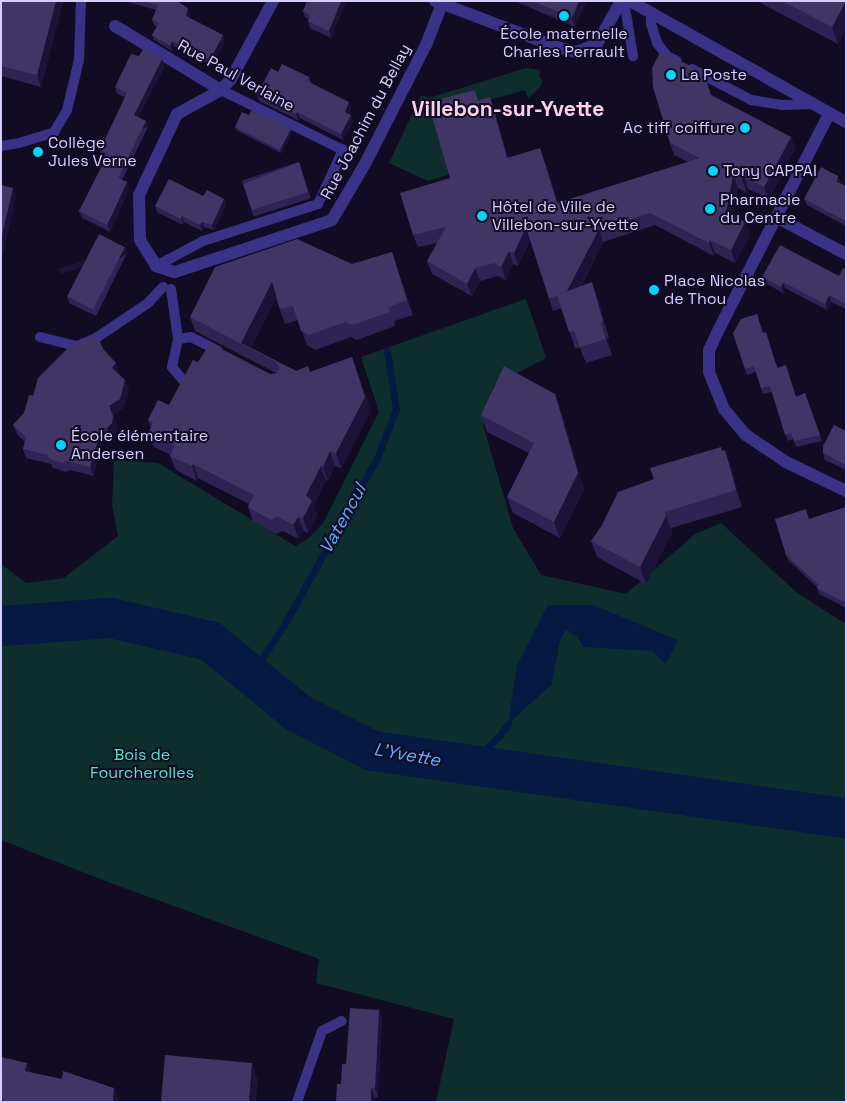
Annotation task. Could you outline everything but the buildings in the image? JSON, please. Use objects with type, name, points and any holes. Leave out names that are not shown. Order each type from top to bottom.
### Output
[{"type":"street","points":[[156,266],[140,240],[139,195],[177,114],[221,90],[231,78],[273,1]]},
{"type":"street","points":[[438,3],[557,47],[576,52],[597,44],[622,1]]},
{"type":"street","points":[[630,1],[846,122]]},
{"type":"street","name":"Rue Joachim du Bellay","points":[[156,266],[175,272],[210,262],[332,220],[366,162],[426,45],[438,3]]},
{"type":"street","name":"Rue Paul Verlaine","points":[[115,26],[221,90]]},
{"type":"street","points":[[829,114],[718,329],[710,350],[709,372],[724,409],[746,435],[786,462],[846,491]]},
{"type":"street","points":[[776,217],[846,254]]},
{"type":"lane","points":[[1,146],[19,144],[54,132],[67,110],[79,60],[81,1]]},
{"type":"lane","points":[[622,1],[633,56]]},
{"type":"lane","points":[[650,12],[651,24],[657,43],[667,56],[751,100],[782,105],[815,104]]},
{"type":"lane","name":"Rue Paul Verlaine","points":[[156,266],[203,241],[318,204],[343,150],[221,90]]},
{"type":"lane","points":[[40,337],[77,346],[96,338],[167,288],[178,339],[172,367],[183,380]]},
{"type":"lane","points":[[178,339],[191,337],[226,355]]},
{"type":"lane","points":[[297,1102],[322,1031],[342,1021]]},
{"type":"green space","points":[[526,68],[540,70],[539,76],[543,81],[539,88],[528,98],[525,90],[445,112],[450,174],[428,181],[389,163],[421,95],[429,98]]},
{"type":"green space","name":"Bois de Fourcherolles","points":[[526,299],[546,358],[494,385],[483,425],[513,528],[541,575],[626,594],[695,534],[721,523],[796,592],[846,624],[846,1102],[436,1102],[454,1019],[316,983],[319,959],[108,882],[1,840],[1,636],[57,629],[1,634],[1,564],[26,583],[64,578],[118,536],[112,504],[114,460],[158,463],[295,546],[308,539],[324,522],[379,412],[361,357]]},
{"type":"water","points":[[548,605],[593,605],[678,640],[666,664],[652,651],[583,647],[578,637],[566,630],[560,640],[552,684],[508,724],[517,665]]},
{"type":"waterway","name":"Vatencul","points":[[251,675],[284,625],[378,456],[396,409],[387,351]]},
{"type":"waterway","name":"L'Yvette","points":[[1,626],[111,618],[210,641],[298,713],[373,751],[846,818]]},
{"type":"waterway","points":[[469,765],[499,736],[508,724]]},
{"type":"place","name":"École maternelle Charles Perrault","points":[[564,16]]},
{"type":"place","name":"La Poste","points":[[671,75]]},
{"type":"place","name":"Ac tiff coiffure","points":[[745,128]]},
{"type":"place","name":"Collège Jules Verne","points":[[38,152]]},
{"type":"place","name":"Tony CAPPAI","points":[[713,171]]},
{"type":"place","name":"Pharmacie du Centre","points":[[710,209]]},
{"type":"place","name":"Hôtel de Ville de Villebon-sur-Yvette","points":[[482,216]]},
{"type":"place","name":"Place Nicolas de Thou","points":[[654,290]]},
{"type":"place","name":"École élémentaire Andersen","points":[[61,445]]},
{"type":"district","name":"Villebon-sur-Yvette","points":[[508,109]]}]
